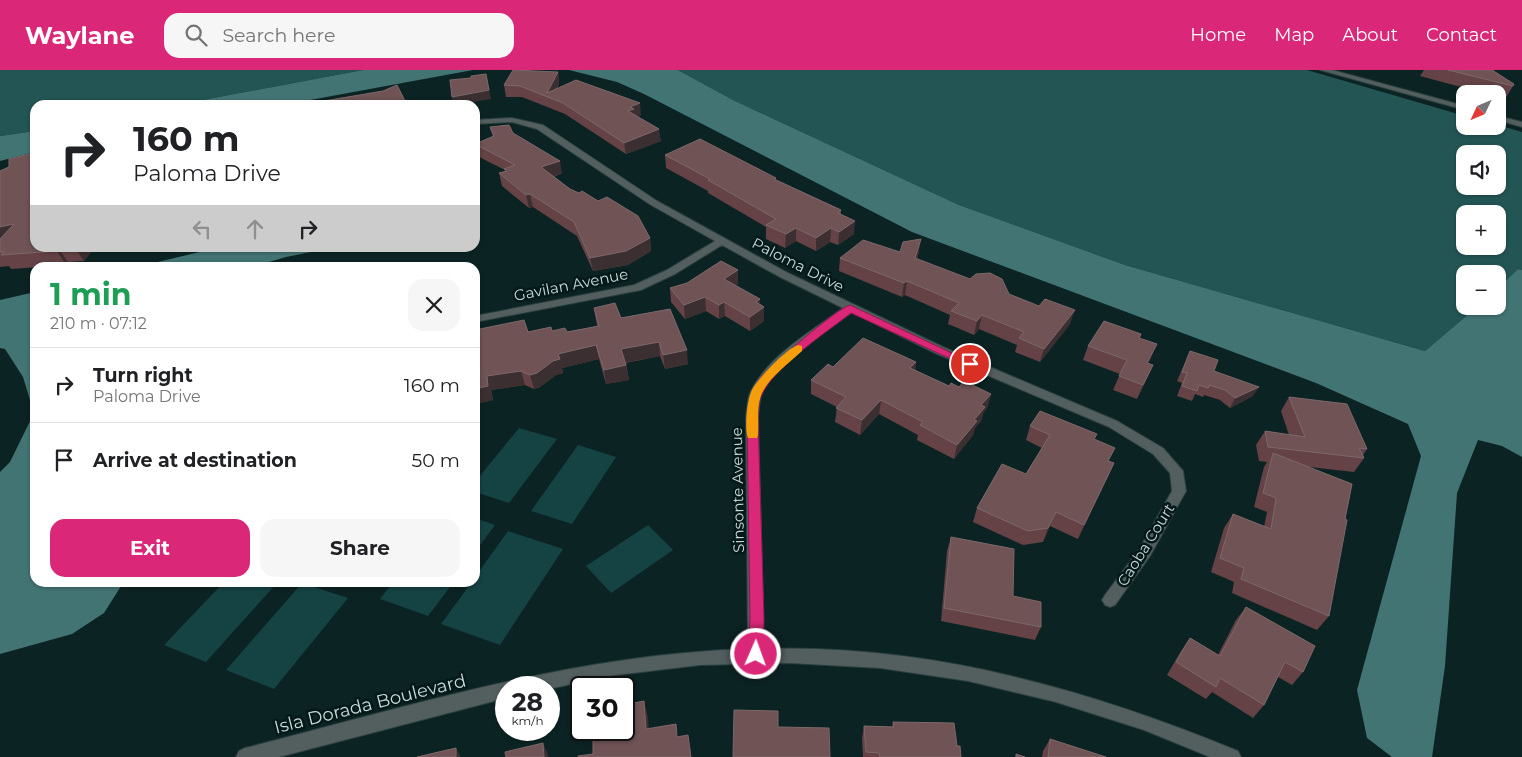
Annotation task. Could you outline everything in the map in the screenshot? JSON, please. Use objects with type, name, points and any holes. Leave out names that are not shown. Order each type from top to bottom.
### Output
[{"type":"street","points":[[1324,70],[1456,105]]},
{"type":"street","points":[[1337,70],[1355,77]]},
{"type":"street","name":"Paloma Drive","points":[[480,122],[512,120],[540,128],[646,198],[722,242],[850,308],[992,374],[1113,424],[1143,440],[1168,460]]},
{"type":"street","points":[[1506,120],[1522,124]]},
{"type":"street","name":"Gavilan Avenue","points":[[480,318],[637,288],[671,272],[722,242]]},
{"type":"street","name":"Sinsonte Avenue","points":[[756,654],[757,618],[752,418],[754,398],[765,380],[789,356],[850,308]]},
{"type":"street","name":"Caoba Court","points":[[1110,600],[1145,552],[1178,491],[1176,471],[1168,460]]},
{"type":"street","points":[[560,678],[627,664],[699,656],[756,654],[878,659],[976,673],[1089,702],[1232,757]]},
{"type":"street","name":"Isla Dorada Boulevard","points":[[245,757],[495,693]]},
{"type":"shaded area","points":[[0,70],[363,70],[203,100],[30,100],[30,132],[0,136]]},
{"type":"shaded area","points":[[363,70],[473,70],[310,100],[203,100]]},
{"type":"shaded area","points":[[569,70],[678,70],[733,100],[959,205],[1125,265],[1425,351],[1467,315],[1506,315],[1506,280],[1518,269],[1522,270],[1522,457],[1502,446],[1478,440],[1457,493],[1445,666],[1432,757],[1392,757],[1367,738],[1357,690],[1421,456],[1408,424],[1316,383],[912,232],[644,94],[617,82]]},
{"type":"shaded area","points":[[678,70],[1307,70],[1456,113],[1456,135],[1506,135],[1506,127],[1522,132],[1522,270],[1518,269],[1506,280],[1506,265],[1456,265],[1456,315],[1467,315],[1425,351],[1125,265],[959,205],[733,100]]},
{"type":"shaded area","points":[[30,132],[30,153],[0,161],[0,136]]},
{"type":"shaded area","points":[[199,252],[311,252],[269,262],[158,262]]},
{"type":"shaded area","points":[[30,293],[30,400],[23,377],[5,349],[0,348],[0,300]]},
{"type":"shaded area","points":[[30,421],[30,587],[120,587],[104,613],[72,634],[0,654],[0,472],[10,462]]},
{"type":"shaded area","points":[[519,428],[557,439],[509,503],[480,494],[480,476]]},
{"type":"shaded area","points":[[578,445],[616,457],[572,524],[531,511]]},
{"type":"shaded area","points":[[480,520],[495,525],[480,545]]},
{"type":"shaded area","points":[[648,525],[673,550],[611,593],[586,566]]},
{"type":"shaded area","points":[[508,531],[563,549],[500,645],[441,624],[468,587],[480,587],[480,570]]},
{"type":"shaded area","points":[[219,587],[273,587],[206,662],[164,645]]},
{"type":"shaded area","points":[[299,587],[314,587],[348,598],[274,689],[226,670]]},
{"type":"shaded area","points":[[389,587],[450,587],[428,616],[380,599]]},
{"type":"building","points":[[513,70],[558,72],[547,93],[576,80],[640,103],[630,107],[634,109],[628,111],[659,129],[624,143],[563,103],[520,86],[504,85]]},
{"type":"building","points":[[1448,70],[1492,70],[1514,84],[1513,86]]},
{"type":"building","points":[[486,74],[489,90],[452,97],[450,80]]},
{"type":"building","points":[[397,85],[404,100],[330,100],[383,91]]},
{"type":"building","points":[[509,125],[513,133],[560,161],[541,167],[570,189],[579,193],[582,191],[598,201],[607,197],[638,216],[650,238],[626,251],[590,258],[574,222],[530,194],[526,195],[499,173],[507,171],[504,169],[515,165],[480,147],[480,142],[494,136],[490,127]]},
{"type":"building","points":[[700,139],[776,178],[774,179],[841,210],[838,213],[855,221],[839,232],[831,228],[816,238],[796,228],[786,234],[766,225],[776,219],[708,180],[710,179],[665,155]]},
{"type":"building","points":[[30,154],[30,252],[43,252],[1,255],[4,252],[0,252],[0,239],[14,224],[0,227],[0,171],[9,167],[9,159]]},
{"type":"building","points":[[921,239],[915,258],[970,279],[976,274],[990,273],[1002,279],[1009,294],[1039,306],[1045,299],[1075,310],[1044,349],[1019,338],[1024,332],[982,315],[977,321],[951,311],[959,303],[907,281],[904,283],[840,258],[863,240],[900,252],[903,242]]},
{"type":"building","points":[[721,261],[738,270],[724,279],[760,299],[756,302],[764,307],[750,317],[724,302],[719,305],[705,297],[684,305],[670,288],[687,283]]},
{"type":"building","points":[[615,303],[621,318],[670,309],[687,350],[663,355],[659,342],[621,349],[626,365],[604,370],[596,345],[558,354],[560,359],[553,361],[537,373],[530,375],[521,371],[487,376],[488,386],[480,388],[480,329],[524,320],[528,332],[551,327],[552,331],[565,328],[567,332],[599,326],[594,308]]},
{"type":"building","points":[[1104,321],[1141,334],[1139,338],[1157,344],[1147,363],[1153,365],[1143,385],[1119,376],[1127,360],[1088,346]]},
{"type":"building","points":[[863,338],[916,362],[910,368],[949,386],[951,383],[959,387],[964,381],[991,394],[981,405],[985,407],[974,420],[977,421],[957,445],[920,425],[923,422],[881,400],[862,420],[836,408],[846,397],[811,380],[828,364],[833,367]]},
{"type":"building","points":[[1190,351],[1218,360],[1214,371],[1259,387],[1235,398],[1225,390],[1209,385],[1208,388],[1199,385],[1197,391],[1182,386],[1187,373],[1182,372]]},
{"type":"building","points":[[1289,397],[1347,404],[1367,449],[1359,448],[1364,458],[1268,447],[1265,431],[1305,437]]},
{"type":"building","points":[[1040,411],[1097,434],[1094,439],[1115,448],[1108,461],[1114,463],[1084,525],[1056,512],[1048,528],[1028,531],[977,508],[1002,464],[1026,474],[1050,435],[1030,426]]},
{"type":"building","points":[[1273,453],[1352,484],[1329,616],[1241,579],[1244,568],[1220,558],[1233,514],[1271,529],[1276,498],[1263,493]]},
{"type":"building","points":[[951,537],[1014,549],[1013,596],[1041,602],[1041,627],[944,608]]},
{"type":"building","points":[[1246,607],[1315,646],[1303,672],[1285,662],[1264,705],[1220,678],[1216,687],[1176,662],[1190,638],[1220,656]]},
{"type":"building","points":[[644,701],[646,729],[676,724],[677,737],[688,735],[691,757],[578,757],[593,754],[593,741],[635,741],[635,703]]},
{"type":"building","points":[[734,710],[778,711],[778,727],[829,728],[830,757],[733,757]]},
{"type":"building","points":[[893,722],[954,723],[957,746],[960,746],[961,757],[880,757],[879,753],[866,752],[864,726],[894,727]]},
{"type":"building","points":[[1050,739],[1106,757],[1048,757]]},
{"type":"building","points":[[543,743],[544,757],[506,757],[505,752]]},
{"type":"building","points":[[456,748],[456,757],[417,757]]},
{"type":"slow traffic","points":[[753,435],[753,406],[757,391],[765,380],[798,349]]},
{"type":"route","points":[[756,654],[757,618],[752,418],[754,398],[765,380],[803,344],[850,308],[970,364]]}]
